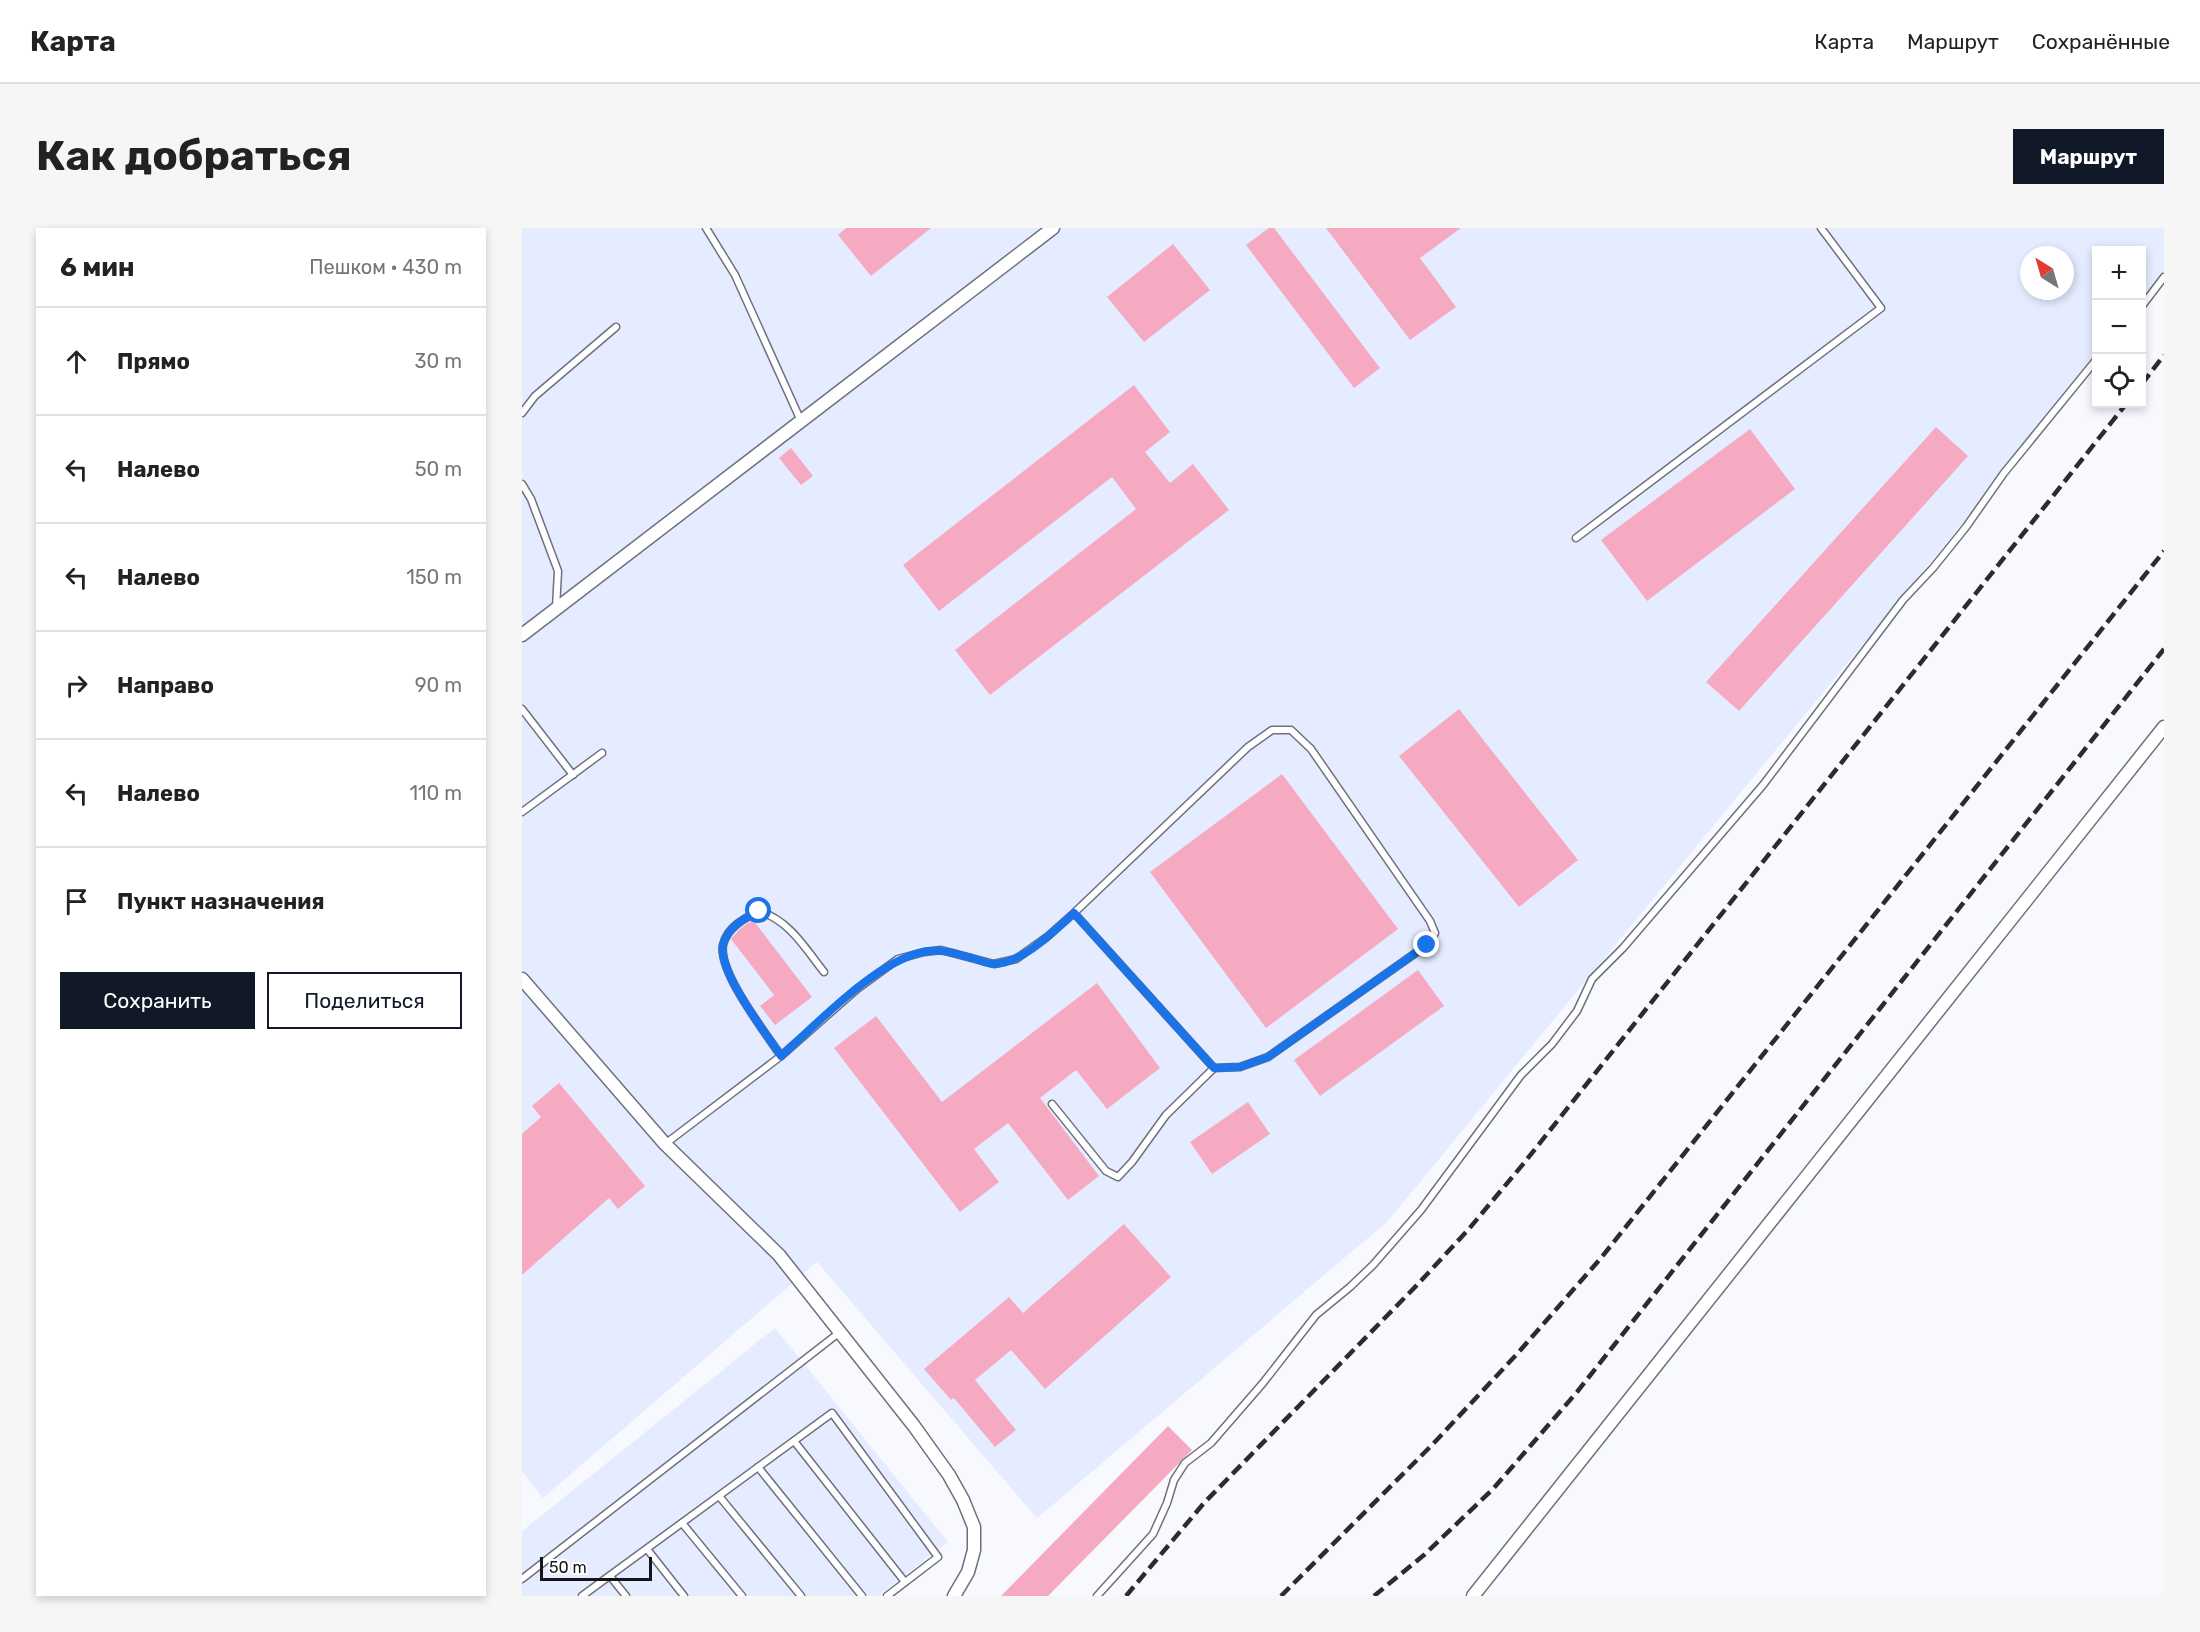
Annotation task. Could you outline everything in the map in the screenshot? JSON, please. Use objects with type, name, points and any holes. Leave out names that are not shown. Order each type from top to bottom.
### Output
[{"type":"street","points":[[522,635],[1053,228]]},
{"type":"street","points":[[1473,1596],[2164,727]]},
{"type":"street","points":[[522,979],[665,1144],[779,1255],[914,1426],[949,1475],[974,1527],[975,1550],[968,1572],[954,1596]]},
{"type":"lane","points":[[706,228],[735,275],[801,421]]},
{"type":"lane","points":[[1576,538],[1881,308],[1821,228]]},
{"type":"lane","points":[[2146,301],[2164,277]]},
{"type":"lane","points":[[522,413],[535,396],[616,327]]},
{"type":"lane","points":[[1097,1596],[1153,1534],[1167,1503],[1174,1480],[1185,1463],[1218,1434],[1263,1383],[1316,1315],[1372,1265],[1421,1210],[1521,1075],[1552,1044],[1577,1011],[1592,979],[1623,948],[1763,785],[1903,600],[1940,560],[2004,473],[2092,366]]},
{"type":"lane","points":[[522,484],[531,499],[558,571],[556,609]]},
{"type":"lane","points":[[522,709],[573,775]]},
{"type":"lane","points":[[665,1144],[781,1056],[857,989],[898,959],[941,950],[994,964],[1016,959],[1047,937],[1074,913],[1248,747],[1272,730],[1291,730],[1311,749],[1430,921],[1434,933],[1427,945],[1268,1057],[1240,1067],[1214,1068],[1166,1115],[1132,1162],[1118,1177],[1106,1171],[1052,1104]]},
{"type":"lane","points":[[522,812],[602,753]]},
{"type":"lane","points":[[781,1056],[729,975],[722,956],[723,944],[729,931],[746,917],[759,911],[774,916],[790,929],[824,972]]},
{"type":"lane","points":[[1074,913],[1214,1068]]},
{"type":"lane","points":[[522,1578],[840,1331]]},
{"type":"lane","points":[[582,1596],[832,1413],[938,1557],[887,1596]]},
{"type":"lane","points":[[794,1441],[905,1582]]},
{"type":"lane","points":[[758,1467],[862,1596]]},
{"type":"lane","points":[[719,1496],[801,1596]]},
{"type":"lane","points":[[682,1523],[742,1596]]},
{"type":"lane","points":[[647,1549],[684,1596]]},
{"type":"lane","points":[[610,1576],[626,1596]]},
{"type":"shaded area","points":[[522,228],[2164,228],[2164,279],[2146,301],[2146,246],[2092,246],[2092,366],[1388,1221],[1037,1518],[817,1262],[543,1498],[522,1471]]},
{"type":"shaded area","points":[[775,1328],[948,1542],[878,1596],[522,1596],[522,1531]]},
{"type":"building","points":[[846,228],[931,228],[871,276],[838,235]]},
{"type":"building","points":[[1269,228],[1274,228],[1380,368],[1354,388],[1246,245]]},
{"type":"building","points":[[1326,228],[1461,228],[1420,258],[1456,307],[1410,340]]},
{"type":"building","points":[[1173,244],[1210,290],[1144,342],[1107,297]]},
{"type":"building","points":[[1134,385],[1170,432],[1145,452],[1170,483],[1193,464],[1229,510],[990,695],[955,650],[1136,509],[1112,477],[939,611],[903,565]]},
{"type":"building","points":[[1936,427],[1968,456],[1739,711],[1706,682]]},
{"type":"building","points":[[1750,429],[1795,489],[1647,601],[1601,540]]},
{"type":"building","points":[[791,448],[813,476],[801,485],[779,458]]},
{"type":"building","points":[[1459,709],[1578,860],[1519,907],[1399,756]]},
{"type":"building","points":[[1282,774],[1398,929],[1266,1028],[1150,872]]},
{"type":"building","points":[[753,920],[812,997],[775,1025],[760,1006],[774,995],[731,939]]},
{"type":"building","points":[[1418,970],[1444,1006],[1320,1096],[1294,1060]]},
{"type":"building","points":[[1097,983],[1160,1068],[1107,1109],[1076,1070],[1040,1098],[1099,1176],[1068,1200],[1008,1123],[974,1149],[999,1182],[960,1212],[834,1048],[876,1016],[942,1102]]},
{"type":"building","points":[[559,1083],[645,1186],[618,1209],[609,1198],[522,1275],[522,1134],[541,1117],[532,1106]]},
{"type":"building","points":[[1248,1102],[1270,1134],[1212,1174],[1190,1142]]},
{"type":"building","points":[[1124,1224],[1171,1277],[1045,1389],[1011,1350],[975,1380],[1016,1430],[995,1447],[954,1398],[951,1400],[924,1369],[1009,1297],[1023,1313]]},
{"type":"building","points":[[1168,1426],[1192,1450],[1048,1596],[1001,1596]]},
{"type":"railway","points":[[2146,379],[2164,355]]},
{"type":"railway","points":[[1126,1596],[1204,1503],[1468,1230],[1524,1163],[2123,408]]},
{"type":"railway","points":[[1281,1596],[1432,1445],[1517,1354],[1601,1258],[2164,551]]},
{"type":"railway","points":[[1374,1596],[1424,1555],[1493,1489],[1577,1392],[2164,649]]},
{"type":"route","points":[[759,911],[746,917],[729,931],[723,944],[722,956],[729,975],[781,1056],[857,989],[898,959],[941,950],[994,964],[1016,959],[1047,937],[1074,913],[1214,1068],[1240,1067],[1268,1057],[1427,945]]}]
